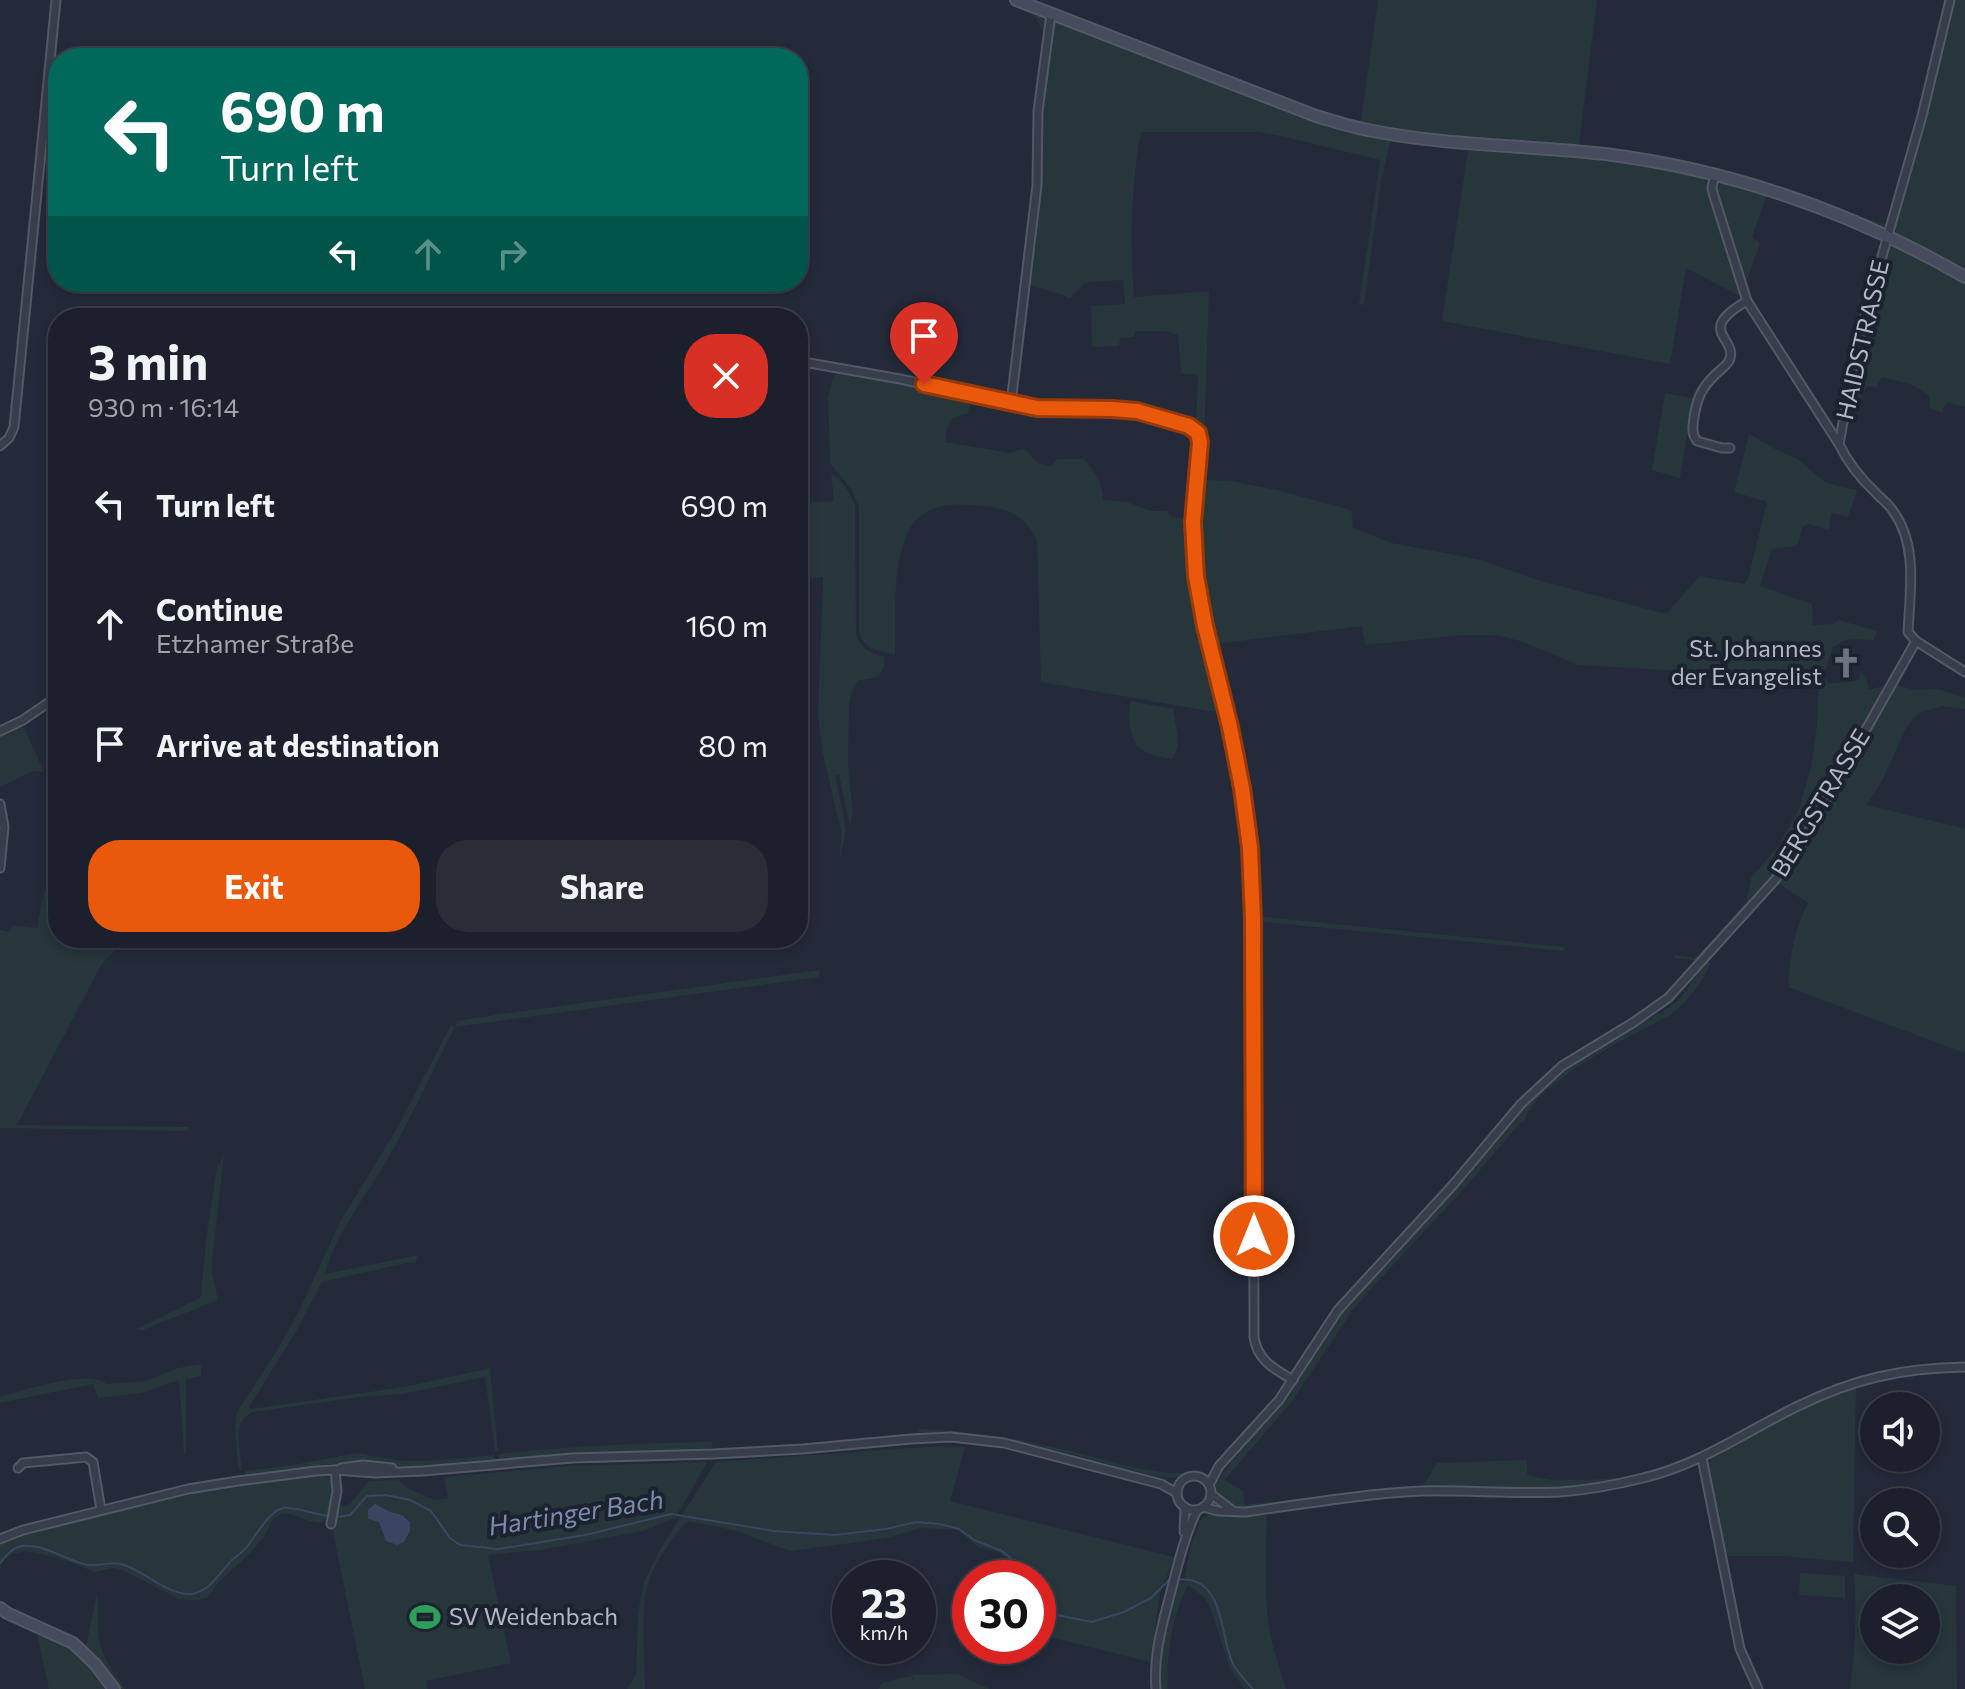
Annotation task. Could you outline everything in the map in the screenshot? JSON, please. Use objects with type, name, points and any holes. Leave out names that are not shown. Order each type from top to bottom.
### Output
[{"type":"street","points":[[51,48],[56,0]]},
{"type":"street","points":[[1016,0],[1316,116],[1367,130],[1608,155],[1715,175],[1799,200],[1888,236],[1965,277]]},
{"type":"street","name":"HAIDSTRASSE","points":[[1839,444],[1859,337],[1922,116],[1950,0]]},
{"type":"street","points":[[1011,403],[1037,185],[1038,111],[1051,14]]},
{"type":"street","points":[[0,446],[12,435],[15,418],[48,82]]},
{"type":"street","points":[[1715,175],[1713,193],[1747,301],[1856,473],[1892,509],[1905,534],[1911,578],[1908,632],[1916,641],[1965,672]]},
{"type":"street","points":[[1730,448],[1705,444],[1694,438],[1692,429],[1702,390],[1729,359],[1730,351],[1721,332],[1721,324],[1729,312],[1747,301]]},
{"type":"street","points":[[808,363],[1037,408],[1137,411],[1189,426],[1198,433],[1200,442],[1193,522],[1196,576],[1230,727],[1250,848],[1253,919],[1254,1337],[1264,1361],[1293,1380]]},
{"type":"street","name":"BERGSTRASSE","points":[[1219,1466],[1279,1400],[1338,1310],[1535,1090],[1571,1060],[1668,998],[1775,880],[1800,846],[1916,641]]},
{"type":"street","points":[[0,731],[48,703]]},
{"type":"street","points":[[0,804],[4,827],[0,868]]},
{"type":"street","points":[[1181,1482],[1177,1493],[1185,1507],[1246,1512],[1416,1491],[1558,1492],[1589,1489],[1648,1477],[1702,1458],[1795,1408],[1859,1381],[1904,1371],[1965,1367]]},
{"type":"street","points":[[0,1539],[23,1530],[188,1489],[346,1466],[412,1471],[572,1458],[713,1454],[951,1437],[1004,1443],[1161,1484],[1177,1493]]},
{"type":"street","points":[[18,1468],[23,1463],[89,1458],[93,1462],[101,1510]]},
{"type":"street","points":[[1702,1458],[1740,1649],[1758,1689]]},
{"type":"street","points":[[1161,1484],[1181,1482],[1190,1476],[1199,1477],[1219,1466]]},
{"type":"street","points":[[1184,1538],[1200,1508],[1208,1502],[1219,1466]]},
{"type":"street","points":[[331,1524],[337,1491],[335,1470]]},
{"type":"street","points":[[1199,1477],[1232,1510]]},
{"type":"street","points":[[1156,1689],[1157,1650],[1184,1538],[1185,1507]]},
{"type":"street","points":[[0,1608],[73,1643],[95,1664],[114,1689]]},
{"type":"shaded area","points":[[1378,0],[1597,0],[1579,145],[1702,164],[1767,182],[1889,224],[1881,227],[1766,185],[1623,161],[1688,172],[1704,179],[1741,293],[1738,295],[1686,268],[1670,364],[1442,321],[1468,151],[1390,142],[1381,183],[1364,305],[1359,304],[1380,160],[1258,132],[1141,132],[1132,214],[1134,297],[1209,291],[1204,480],[1231,481],[1277,490],[1351,510],[1353,528],[1392,543],[1481,560],[1541,581],[1666,614],[1700,576],[1744,584],[1748,579],[1767,502],[1734,492],[1749,434],[1796,458],[1826,483],[1857,490],[1848,517],[1831,513],[1829,530],[1809,524],[1803,526],[1797,546],[1772,549],[1760,586],[1812,604],[1813,625],[1833,624],[1839,620],[1877,631],[1874,640],[1848,639],[1833,647],[1823,678],[1829,683],[1859,680],[1861,670],[1869,690],[1890,684],[1916,690],[1938,689],[1965,698],[1965,709],[1942,706],[1918,713],[1905,730],[1883,779],[1866,805],[1965,828],[1965,1053],[1788,987],[1794,941],[1808,903],[1778,883],[1766,885],[1696,960],[1674,958],[1674,955],[1694,958],[1698,955],[1747,901],[1751,878],[1779,845],[1799,808],[1811,768],[1819,678],[1768,672],[1578,665],[1523,642],[1488,635],[1365,645],[1362,626],[1216,644],[1214,638],[1210,638],[1201,598],[1195,521],[1201,432],[1196,425],[1198,375],[1181,373],[1178,335],[1165,331],[1135,331],[1134,337],[1120,338],[1119,346],[1092,347],[1091,306],[1125,304],[1123,280],[1086,282],[1070,299],[1029,285],[1046,37],[1035,17],[1019,5],[1054,7],[1312,108],[1361,121]]},
{"type":"shaded area","points":[[1953,0],[1965,0],[1965,270],[1896,234],[1895,228],[1922,134]]},
{"type":"shaded area","points":[[1725,182],[1767,194],[1752,237],[1760,243],[1744,288],[1716,194],[1718,187]]},
{"type":"shaded area","points":[[1896,244],[1965,282],[1965,407],[1946,402],[1942,413],[1930,408],[1929,395],[1910,384],[1882,377],[1876,387],[1867,386],[1861,395],[1858,412],[1847,410],[1857,352],[1885,253]]},
{"type":"shaded area","points":[[846,371],[977,397],[968,413],[952,419],[945,442],[1011,453],[1024,448],[1038,463],[1051,466],[1057,459],[1084,459],[1098,478],[1103,500],[1128,502],[1152,511],[1166,511],[1172,517],[1191,519],[1200,620],[1222,708],[1215,712],[1041,682],[1037,541],[1028,526],[1016,515],[992,507],[945,506],[923,514],[912,525],[899,559],[895,655],[870,648],[859,632],[859,507],[851,489],[830,463],[828,398],[833,377]]},
{"type":"shaded area","points":[[1665,393],[1693,398],[1680,478],[1652,470]]},
{"type":"shaded area","points":[[831,473],[846,487],[855,505],[856,634],[867,650],[885,657],[881,673],[858,681],[851,694],[848,764],[853,814],[850,827],[839,775],[835,775],[845,825],[840,860],[841,831],[823,754],[818,715],[823,577],[808,579],[808,502],[834,501]]},
{"type":"shaded area","points":[[1131,701],[1173,709],[1178,742],[1172,759],[1148,753],[1137,745],[1130,726]]},
{"type":"shaded area","points":[[17,725],[24,728],[44,772],[32,771],[0,787],[0,732]]},
{"type":"shaded area","points":[[48,889],[48,948],[117,948],[101,965],[17,1125],[189,1127],[188,1131],[0,1128],[0,930],[10,932],[12,925],[37,928],[44,892]]},
{"type":"shaded area","points":[[1254,916],[1565,947],[1564,951],[1254,921]]},
{"type":"shaded area","points":[[1707,961],[1711,963],[1698,986],[1669,1016],[1586,1061],[1532,1107],[1524,1123],[1521,1122],[1352,1311],[1292,1401],[1225,1480],[1243,1491],[1245,1505],[1377,1489],[1422,1487],[1437,1463],[1527,1460],[1527,1474],[1548,1479],[1636,1477],[1583,1486],[1400,1490],[1246,1508],[1224,1502],[1216,1492],[1216,1483],[1246,1441],[1281,1403],[1340,1314],[1532,1097],[1559,1074],[1680,999]]},
{"type":"shaded area","points":[[820,970],[819,977],[455,1027],[457,1021],[495,1015]]},
{"type":"shaded area","points":[[451,1025],[455,1027],[396,1144],[336,1244],[325,1274],[418,1255],[415,1263],[322,1282],[297,1330],[249,1407],[404,1387],[490,1368],[498,1451],[495,1451],[485,1377],[402,1394],[253,1412],[246,1416],[240,1430],[242,1471],[238,1467],[237,1412],[298,1313],[341,1220],[396,1130]]},
{"type":"shaded area","points":[[224,1155],[212,1260],[218,1300],[143,1330],[135,1330],[201,1297],[217,1168]]},
{"type":"shaded area","points":[[1258,1217],[1278,1217],[1277,1259],[1257,1259]]},
{"type":"shaded area","points":[[202,1364],[201,1376],[186,1379],[184,1454],[179,1380],[142,1393],[98,1398],[93,1384],[0,1403],[0,1396],[55,1382],[85,1378],[107,1384],[146,1381],[178,1368]]},
{"type":"shaded area","points":[[1856,1384],[1853,1562],[1783,1556],[1725,1556],[1708,1467],[1712,1455],[1803,1407]]},
{"type":"shaded area","points":[[917,1429],[994,1436],[1142,1469],[1186,1473],[1171,1478],[1155,1476],[1038,1446],[978,1436],[920,1435]]},
{"type":"shaded area","points":[[713,1442],[708,1450],[499,1459],[499,1454],[552,1449]]},
{"type":"shaded area","points":[[938,1446],[965,1447],[950,1501],[1174,1557],[1160,1593],[1150,1662],[1056,1638],[1056,1560],[1008,1560],[999,1552],[978,1547],[958,1530],[921,1528],[887,1538],[791,1551],[738,1531],[687,1521],[659,1559],[648,1584],[644,1622],[645,1689],[627,1689],[636,1674],[638,1613],[644,1582],[660,1549],[716,1462]]},
{"type":"shaded area","points":[[356,1453],[403,1461],[494,1455],[494,1461],[424,1467],[354,1461],[245,1476],[245,1471]]},
{"type":"shaded area","points":[[706,1462],[675,1518],[643,1531],[540,1550],[488,1555],[511,1663],[426,1681],[428,1689],[365,1689],[333,1532],[337,1508],[350,1504],[369,1481],[398,1480],[411,1490],[437,1500],[448,1498],[444,1477],[570,1466]]},
{"type":"shaded area","points":[[329,1477],[333,1482],[328,1520],[320,1523],[291,1514],[274,1518],[251,1552],[219,1582],[208,1597],[199,1600],[179,1599],[124,1571],[113,1568],[95,1572],[59,1558],[27,1551],[12,1554],[0,1567],[0,1544],[22,1535],[191,1492]]},
{"type":"shaded area","points":[[1267,1513],[1267,1613],[1272,1643],[1286,1689],[1245,1689],[1230,1669],[1210,1607],[1204,1597],[1188,1585],[1171,1636],[1168,1689],[1160,1689],[1161,1648],[1166,1622],[1177,1583],[1184,1582],[1189,1552],[1200,1520],[1209,1515]]},
{"type":"shaded area","points":[[1800,1573],[1845,1576],[1845,1598],[1799,1595]]},
{"type":"shaded area","points":[[1854,1574],[1939,1584],[1860,1584],[1860,1664],[1940,1664],[1940,1584],[1956,1586],[1957,1689],[1850,1689],[1855,1632]]},
{"type":"shaded area","points":[[97,1593],[101,1648],[125,1689],[119,1689],[86,1646]]},
{"type":"shaded area","points":[[36,1629],[81,1653],[110,1689],[49,1689]]},
{"type":"shaded area","points":[[957,1674],[990,1689],[878,1689],[882,1683],[911,1676],[915,1684],[912,1675]]},
{"type":"water","points":[[375,1504],[402,1515],[410,1522],[410,1531],[404,1542],[397,1545],[386,1541],[379,1522],[368,1519],[368,1510]]},
{"type":"waterway","name":"Hartinger Bach","points":[[337,1517],[350,1515],[367,1496],[386,1495],[410,1500],[431,1511],[450,1538],[460,1545],[498,1549],[585,1535],[671,1514],[774,1531],[835,1535],[916,1522],[959,1529],[974,1540],[1002,1551],[1013,1560]]},
{"type":"waterway","name":"Hartinger Bach","points":[[0,1563],[15,1548],[35,1546],[88,1565],[124,1565],[174,1591],[191,1594],[204,1590],[214,1581],[278,1510],[292,1508],[330,1516]]},
{"type":"waterway","name":"Hartinger Bach","points":[[1056,1615],[1092,1622],[1124,1612],[1151,1598],[1169,1580],[1194,1581],[1211,1594],[1233,1664],[1253,1689]]},
{"type":"place","name":"St. Johannes der Evangelist","points":[[1846,663]]},
{"type":"place","name":"SV Weidenbach","points":[[425,1617]]},
{"type":"route","points":[[924,384],[1037,408],[1137,411],[1189,426],[1198,433],[1200,442],[1193,522],[1196,576],[1230,727],[1250,848],[1254,1236]]}]
